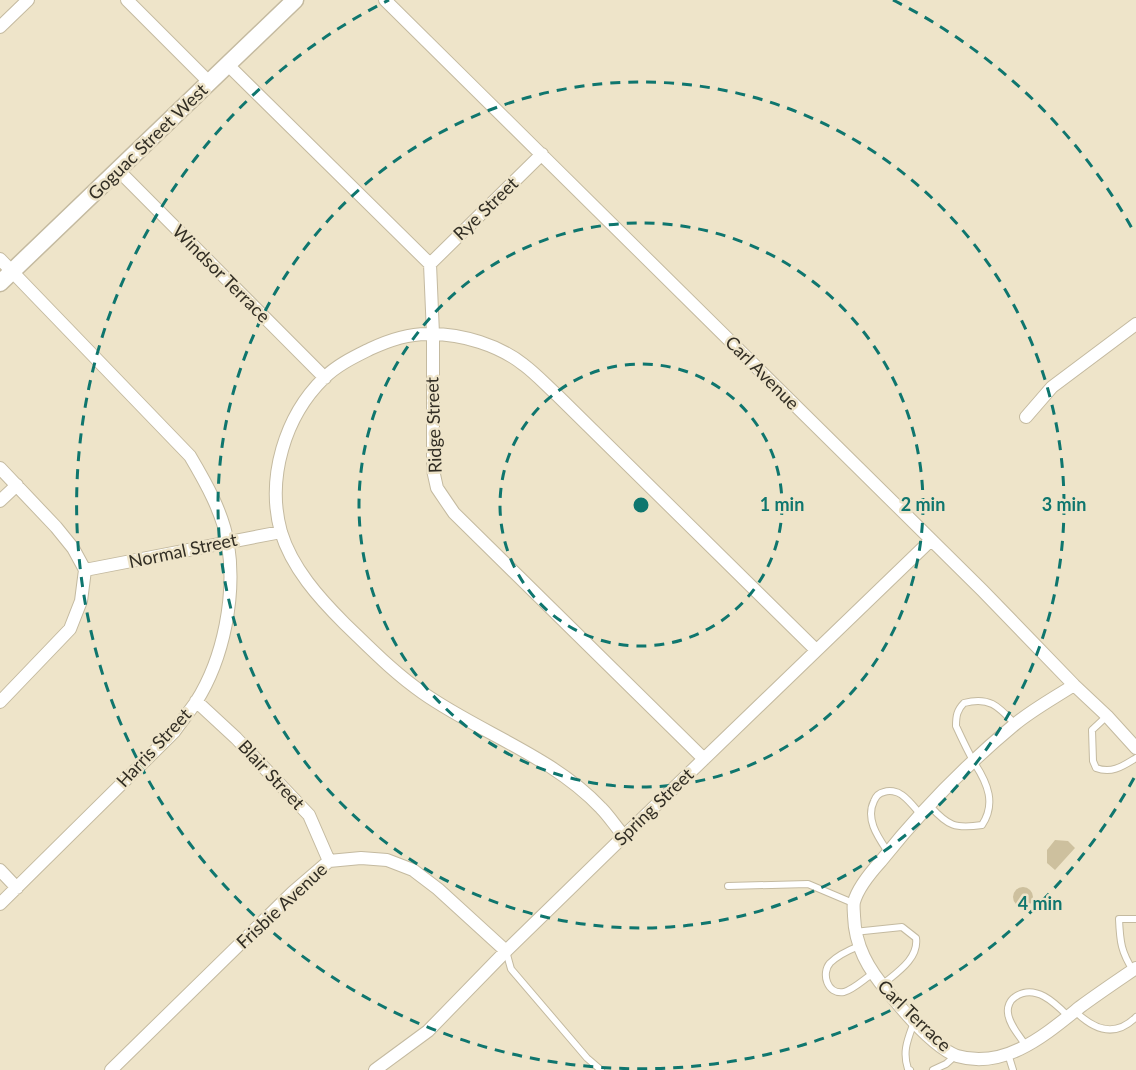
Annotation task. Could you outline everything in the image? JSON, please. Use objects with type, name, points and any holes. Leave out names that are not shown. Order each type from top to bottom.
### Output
[{"type":"street","points":[[0,27],[28,0]]},
{"type":"street","points":[[127,0],[210,83]]},
{"type":"street","name":"Goguac Street West","points":[[6,278],[296,0]]},
{"type":"street","name":"Carl Avenue","points":[[385,0],[982,590],[1136,748]]},
{"type":"street","points":[[228,65],[430,264]]},
{"type":"street","name":"Rye Street","points":[[430,264],[542,154]]},
{"type":"street","name":"Windsor Terrace","points":[[118,170],[324,378]]},
{"type":"street","name":"Harris Street","points":[[0,259],[6,278],[190,456],[207,484],[228,542],[230,574],[229,605],[222,639],[211,672],[196,701],[174,732],[0,904]]},
{"type":"street","name":"Ridge Street","points":[[430,264],[433,334],[433,470],[437,488],[454,513],[704,759]]},
{"type":"street","points":[[1026,417],[1052,387],[1136,324]]},
{"type":"street","points":[[624,836],[601,807],[552,768],[422,693],[378,656],[325,604],[297,566],[281,532],[277,503],[278,475],[284,440],[297,412],[324,378],[350,359],[378,345],[410,335],[433,334],[468,339],[500,350],[524,364],[557,395],[816,650]]},
{"type":"street","points":[[0,468],[68,541],[86,570],[81,601],[70,629],[0,702]]},
{"type":"street","points":[[0,501],[16,485]]},
{"type":"street","name":"Normal Street","points":[[86,570],[281,532]]},
{"type":"street","name":"Spring Street","points":[[375,1070],[428,1031],[506,951],[930,541]]},
{"type":"street","points":[[853,903],[868,876],[888,852],[974,762],[1015,724],[1074,685]]},
{"type":"street","name":"Blair Street","points":[[196,701],[236,738],[309,815],[329,861]]},
{"type":"street","name":"Frisbie Avenue","points":[[111,1070],[293,892],[329,861],[361,858],[387,860],[413,870],[438,889],[506,951]]},
{"type":"street","points":[[0,870],[17,888]]},
{"type":"street","name":"Carl Terrace","points":[[853,903],[854,932],[872,974],[935,1042],[955,1056],[978,1062],[1009,1056],[1028,1048],[1107,986],[1135,971]]},
{"type":"lane","points":[[888,852],[877,836],[871,814],[872,804],[877,795],[884,791],[901,794],[944,822],[963,826],[982,825],[988,817],[990,807],[988,789],[956,726],[958,709],[964,703],[985,701],[996,705],[1015,724]]},
{"type":"lane","points":[[1107,716],[1092,730],[1093,761],[1096,768],[1104,771],[1119,769],[1136,758]]},
{"type":"lane","points":[[728,886],[808,884],[853,903]]},
{"type":"lane","points":[[1135,971],[1124,957],[1120,944],[1119,919],[1136,919]]},
{"type":"lane","points":[[854,932],[902,927],[916,938],[915,953],[882,986]]},
{"type":"lane","points":[[859,946],[838,956],[829,964],[826,980],[829,987],[834,991],[842,992],[872,974]]},
{"type":"lane","points":[[506,951],[511,969],[587,1058],[601,1070]]},
{"type":"lane","points":[[1028,1048],[1011,1023],[1007,1011],[1010,1001],[1023,993],[1032,992],[1043,996],[1096,1028],[1111,1029],[1127,1026],[1136,1017]]},
{"type":"lane","points":[[910,1070],[905,1060],[905,1046],[914,1021]]},
{"type":"lane","points":[[933,1070],[938,1070],[955,1056]]},
{"type":"lane","points":[[1009,1056],[1013,1070]]},
{"type":"shaded area","points":[[1055,840],[1068,841],[1075,848],[1055,870],[1047,863],[1047,850]]},
{"type":"shaded area","points":[[1023,887],[1030,890],[1033,897],[1030,904],[1023,907],[1016,904],[1013,897],[1016,890]]}]
